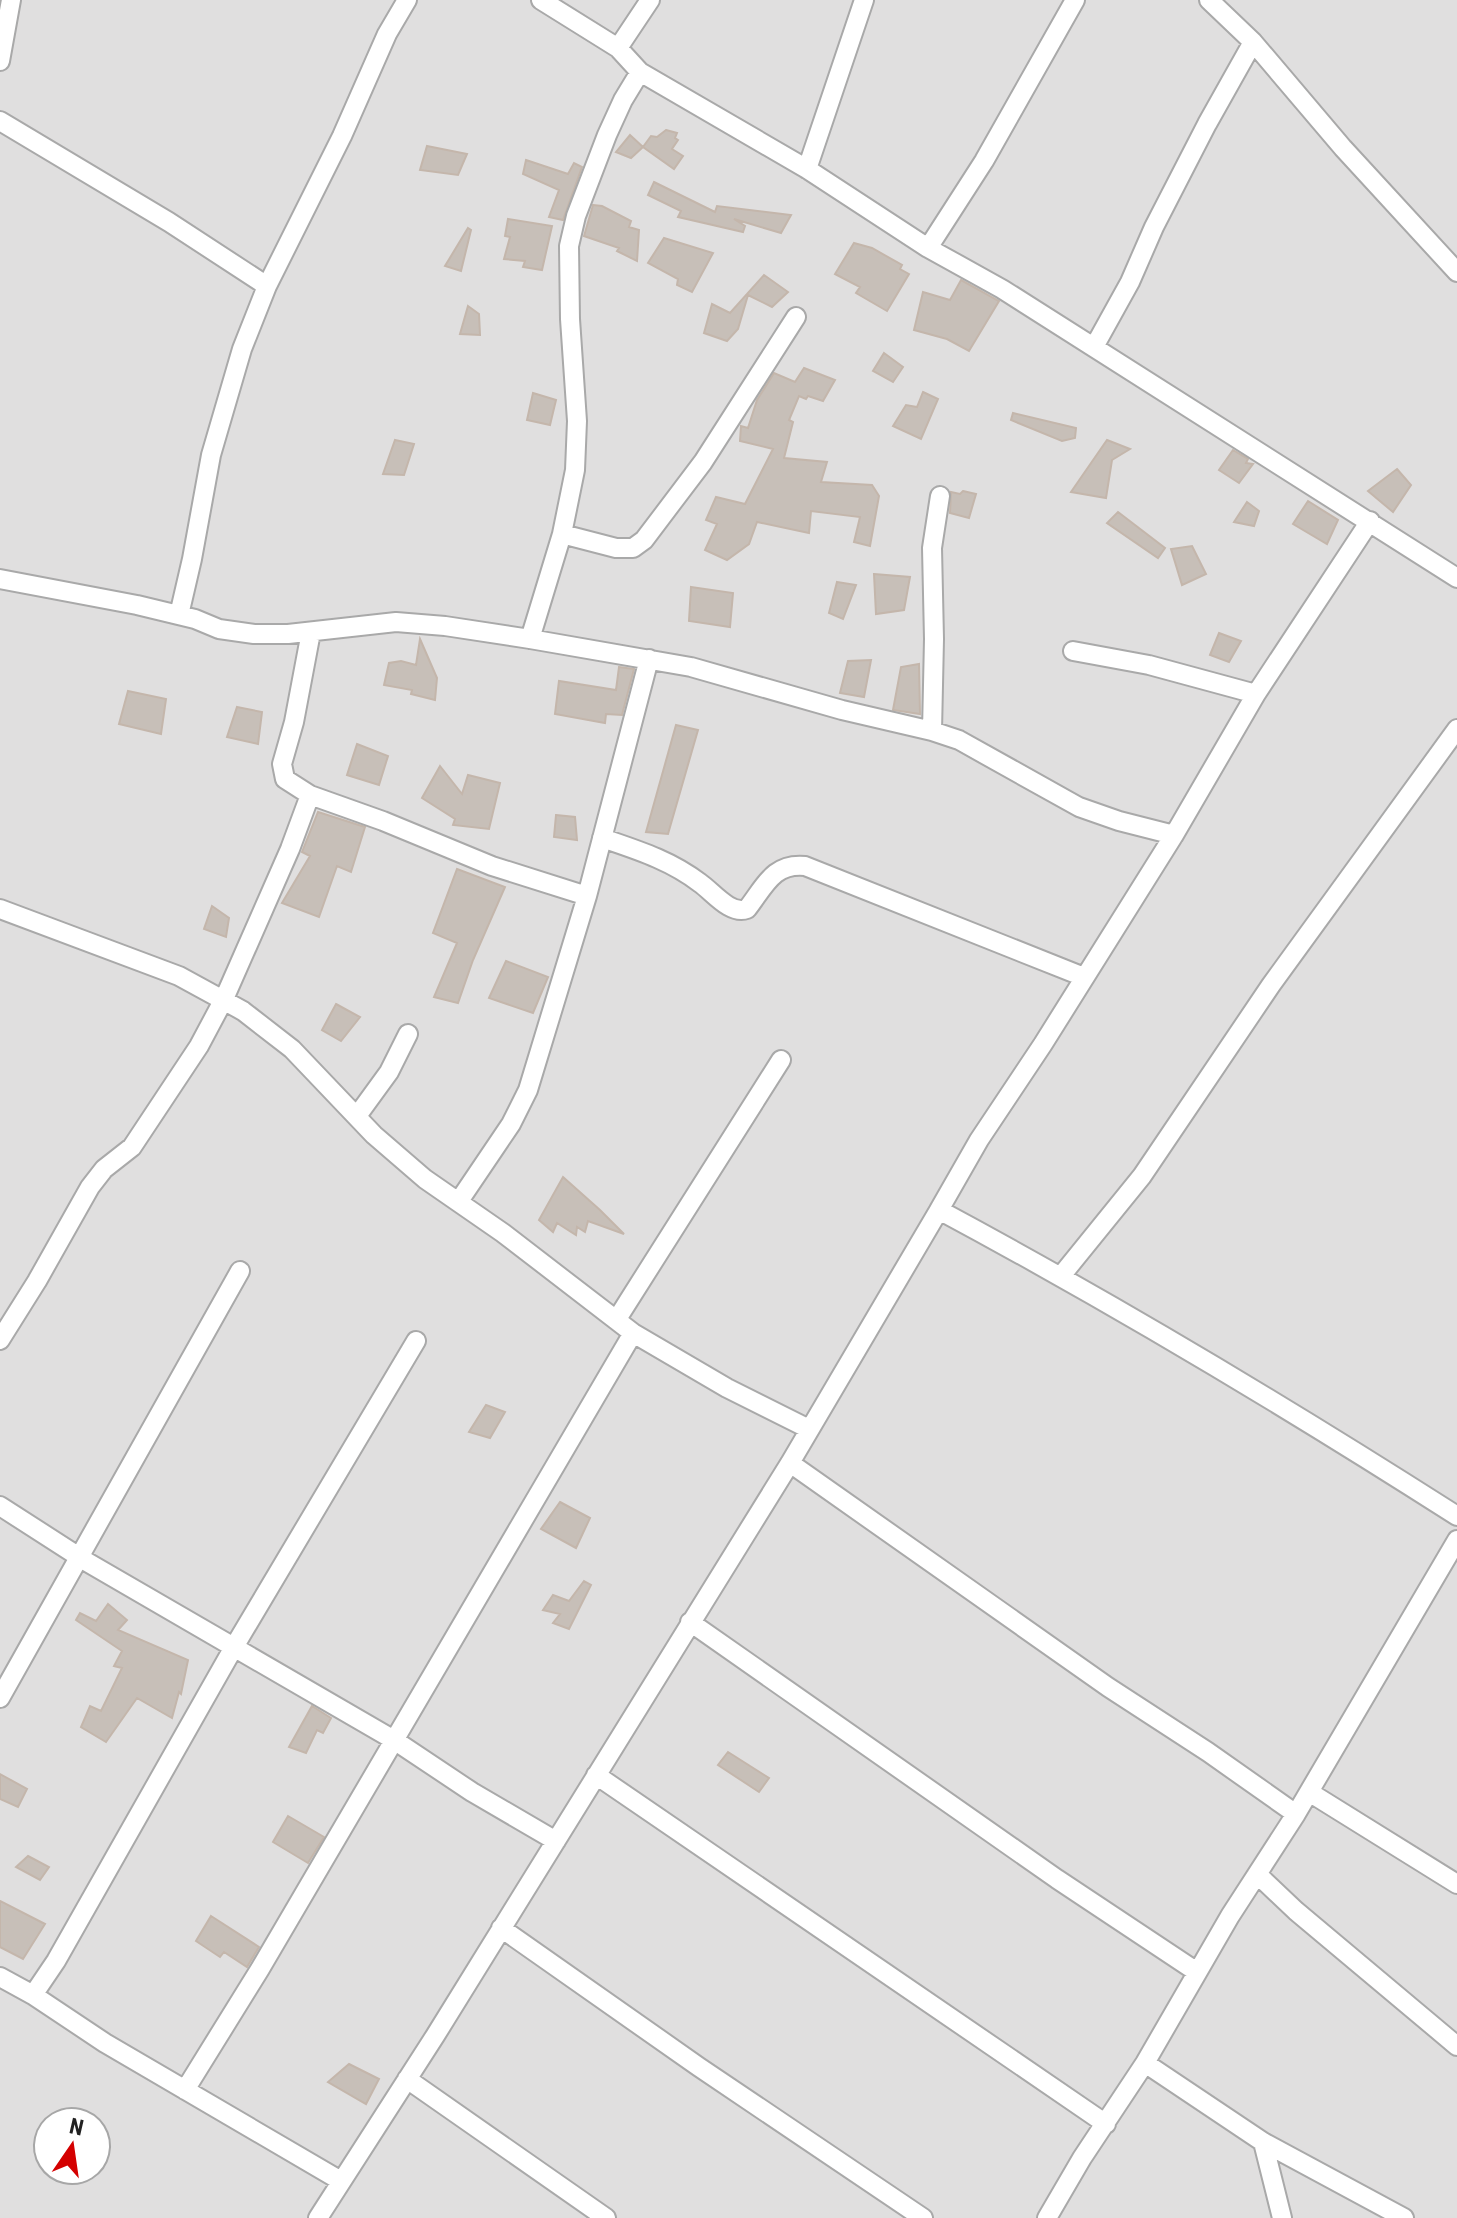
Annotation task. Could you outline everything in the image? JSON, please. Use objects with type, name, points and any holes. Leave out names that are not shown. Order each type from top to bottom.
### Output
[{"type":"street","points":[[0,61],[11,0]]},
{"type":"street","points":[[179,615],[200,504],[222,413],[242,349],[267,286],[342,136],[387,34],[407,0]]},
{"type":"street","points":[[541,0],[618,48],[640,72],[807,169],[928,248],[1094,347],[1457,578]]},
{"type":"street","points":[[618,48],[650,0]]},
{"type":"street","points":[[807,169],[864,0]]},
{"type":"street","points":[[928,248],[977,173],[1075,0]]},
{"type":"street","points":[[1209,0],[1253,42],[1343,148],[1457,272]]},
{"type":"street","points":[[1094,347],[1130,282],[1180,175],[1253,42]]},
{"type":"street","points":[[530,639],[562,534],[575,470],[577,421],[569,246],[576,216],[607,135],[640,72]]},
{"type":"street","points":[[0,121],[169,222],[267,286]]},
{"type":"street","points":[[562,534],[616,548],[633,548],[644,540],[703,462],[796,317]]},
{"type":"street","points":[[932,731],[932,548],[940,496]]},
{"type":"street","points":[[318,2218],[790,1463],[979,1140],[1174,835],[1256,694],[1370,521]]},
{"type":"street","points":[[0,579],[74,591],[179,615],[219,629],[254,634],[311,632],[396,622],[445,626],[649,659],[744,681],[959,740],[1079,807],[1174,835]]},
{"type":"street","points":[[311,632],[294,722],[282,764],[285,779],[310,795],[492,866],[587,896]]},
{"type":"street","points":[[1073,651],[1149,665],[1256,694]]},
{"type":"street","points":[[459,1201],[511,1124],[528,1090],[587,896],[649,659]]},
{"type":"street","points":[[1061,1276],[1142,1176],[1271,985],[1457,729]]},
{"type":"street","points":[[0,1340],[90,1187],[104,1169],[132,1147],[199,1046],[224,999],[290,849],[310,795]]},
{"type":"street","points":[[602,838],[653,855],[681,869],[733,910],[747,909],[776,873],[789,865],[805,866],[1084,977]]},
{"type":"street","points":[[0,909],[179,976],[224,999],[292,1049],[398,1158],[633,1333],[727,1388],[809,1429]]},
{"type":"street","points":[[357,1116],[389,1072],[408,1034]]},
{"type":"street","points":[[617,1319],[781,1060]]},
{"type":"street","points":[[939,1210],[1061,1276],[1332,1436],[1457,1516]]},
{"type":"street","points":[[0,1698],[240,1271]]},
{"type":"street","points":[[185,2090],[260,1969],[633,1333]]},
{"type":"street","points":[[33,1995],[56,1961],[234,1647],[416,1341]]},
{"type":"street","points":[[790,1463],[1108,1687],[1296,1814]]},
{"type":"street","points":[[0,1506],[79,1557],[394,1740],[472,1792],[556,1841]]},
{"type":"street","points":[[1047,2218],[1296,1814],[1457,1540]]},
{"type":"street","points":[[690,1622],[1057,1879],[1197,1972]]},
{"type":"street","points":[[596,1775],[1106,2124]]},
{"type":"street","points":[[1309,1792],[1457,1884]]},
{"type":"street","points":[[1257,1874],[1296,1911],[1457,2046]]},
{"type":"street","points":[[501,1928],[699,2067],[923,2218]]},
{"type":"street","points":[[0,1977],[105,2043],[341,2181]]},
{"type":"street","points":[[1145,2063],[1263,2142],[1404,2218]]},
{"type":"street","points":[[407,2079],[606,2218]]},
{"type":"street","points":[[1263,2142],[1282,2218]]},
{"type":"shaded area","points":[[0,0],[1457,0],[1457,2218],[0,2218]]},
{"type":"building","points":[[666,130],[677,133],[675,138],[678,140],[672,149],[683,156],[674,169],[643,147],[651,136],[657,137]]},
{"type":"building","points":[[630,135],[643,147],[631,158],[616,152]]},
{"type":"building","points":[[427,146],[467,154],[458,175],[420,170]]},
{"type":"building","points":[[526,160],[568,174],[574,163],[582,167],[563,220],[549,217],[559,190],[523,174]]},
{"type":"building","points":[[654,182],[715,212],[717,206],[791,215],[781,233],[734,219],[745,226],[743,232],[678,217],[681,211],[648,195]]},
{"type":"building","points":[[593,205],[602,206],[631,221],[629,227],[639,230],[637,261],[617,251],[619,248],[584,236]]},
{"type":"building","points":[[508,219],[552,226],[542,270],[523,267],[525,261],[504,259],[510,237],[505,236]]},
{"type":"building","points":[[468,228],[471,230],[461,271],[445,266]]},
{"type":"building","points":[[664,238],[713,253],[692,292],[677,285],[678,279],[648,263]]},
{"type":"building","points":[[854,243],[872,248],[902,265],[900,269],[909,274],[887,311],[856,293],[860,287],[835,274]]},
{"type":"building","points":[[764,275],[788,292],[772,307],[748,295],[738,329],[727,341],[704,333],[712,304],[730,313]]},
{"type":"building","points":[[961,280],[999,301],[969,351],[947,339],[914,330],[923,292],[950,300]]},
{"type":"building","points":[[468,306],[479,314],[480,335],[460,334]]},
{"type":"building","points":[[884,353],[903,367],[893,382],[873,371]]},
{"type":"building","points":[[804,368],[835,380],[823,401],[799,396],[789,420],[793,422],[784,458],[827,462],[821,482],[872,485],[879,496],[870,546],[854,542],[860,517],[811,511],[809,533],[757,522],[749,544],[727,560],[705,550],[717,524],[706,520],[716,497],[745,504],[773,449],[740,441],[741,426],[748,428],[757,400],[774,373],[795,382]]},
{"type":"building","points":[[923,392],[938,399],[921,439],[893,426],[906,405],[917,407]]},
{"type":"building","points":[[533,393],[556,400],[550,425],[527,420]]},
{"type":"building","points":[[1013,413],[1076,428],[1075,438],[1062,441],[1011,420]]},
{"type":"building","points":[[395,440],[414,444],[404,475],[383,474]]},
{"type":"building","points":[[1107,440],[1130,449],[1112,460],[1106,498],[1071,492]]},
{"type":"building","points":[[1233,450],[1248,459],[1246,463],[1253,464],[1239,483],[1219,470]]},
{"type":"building","points":[[1397,469],[1411,485],[1393,512],[1368,491]]},
{"type":"building","points":[[963,491],[976,494],[969,518],[950,513],[951,492],[960,494]]},
{"type":"building","points":[[1308,501],[1338,520],[1327,544],[1293,524]]},
{"type":"building","points":[[1247,502],[1259,511],[1254,526],[1234,522]]},
{"type":"building","points":[[1118,512],[1165,548],[1158,558],[1107,523]]},
{"type":"building","points":[[1192,546],[1206,574],[1182,585],[1171,549]]},
{"type":"building","points":[[874,574],[910,577],[904,610],[876,614]]},
{"type":"building","points":[[837,582],[856,585],[843,619],[829,613]]},
{"type":"building","points":[[691,587],[733,593],[730,627],[689,621]]},
{"type":"building","points":[[1219,633],[1241,641],[1229,662],[1210,655]]},
{"type":"building","points":[[420,639],[437,678],[435,700],[411,694],[412,690],[384,685],[389,663],[401,661],[416,665]]},
{"type":"building","points":[[871,660],[864,697],[840,693],[848,661]]},
{"type":"building","points":[[919,664],[920,714],[893,710],[901,667]]},
{"type":"building","points":[[619,667],[634,669],[622,715],[606,714],[605,723],[555,714],[559,681],[616,690]]},
{"type":"building","points":[[128,691],[166,699],[161,734],[119,724]]},
{"type":"building","points":[[237,707],[262,712],[258,744],[227,737]]},
{"type":"building","points":[[676,725],[698,730],[668,834],[646,832]]},
{"type":"building","points":[[357,744],[388,756],[379,785],[347,775]]},
{"type":"building","points":[[440,766],[462,794],[468,775],[500,783],[489,829],[453,825],[455,819],[422,798]]},
{"type":"building","points":[[318,812],[365,827],[351,872],[337,866],[319,917],[282,903],[310,856],[302,852]]},
{"type":"building","points":[[556,815],[575,817],[577,840],[554,837]]},
{"type":"building","points":[[457,869],[505,887],[458,1003],[434,997],[457,943],[433,933]]},
{"type":"building","points":[[212,906],[229,918],[226,937],[204,929]]},
{"type":"building","points":[[506,961],[548,977],[533,1013],[489,998]]},
{"type":"building","points":[[336,1004],[360,1017],[341,1041],[322,1030]]},
{"type":"building","points":[[563,1177],[624,1234],[588,1221],[585,1232],[577,1227],[576,1235],[557,1223],[553,1232],[539,1220]]},
{"type":"building","points":[[486,1405],[505,1412],[490,1438],[469,1432]]},
{"type":"building","points":[[560,1502],[590,1518],[576,1548],[541,1529]]},
{"type":"building","points":[[584,1581],[591,1585],[569,1629],[553,1623],[560,1614],[543,1610],[553,1595],[569,1601]]},
{"type":"building","points":[[108,1604],[127,1620],[118,1630],[188,1660],[172,1718],[137,1698],[106,1742],[81,1727],[90,1706],[101,1711],[122,1668],[114,1666],[122,1651],[76,1620],[80,1613],[96,1621]]},
{"type":"building","points":[[312,1706],[331,1718],[323,1733],[317,1730],[306,1753],[289,1747]]},
{"type":"building","points":[[728,1752],[769,1778],[759,1792],[718,1765]]},
{"type":"building","points":[[0,1774],[27,1789],[18,1807],[0,1799]]},
{"type":"building","points":[[288,1816],[324,1837],[308,1863],[273,1842]]},
{"type":"building","points":[[28,1856],[49,1867],[40,1880],[16,1867]]},
{"type":"building","points":[[0,1901],[45,1924],[23,1959],[0,1947]]},
{"type":"building","points":[[211,1916],[259,1947],[247,1967],[224,1952],[220,1957],[196,1941]]},
{"type":"building","points":[[349,2064],[379,2079],[366,2104],[328,2082]]}]
